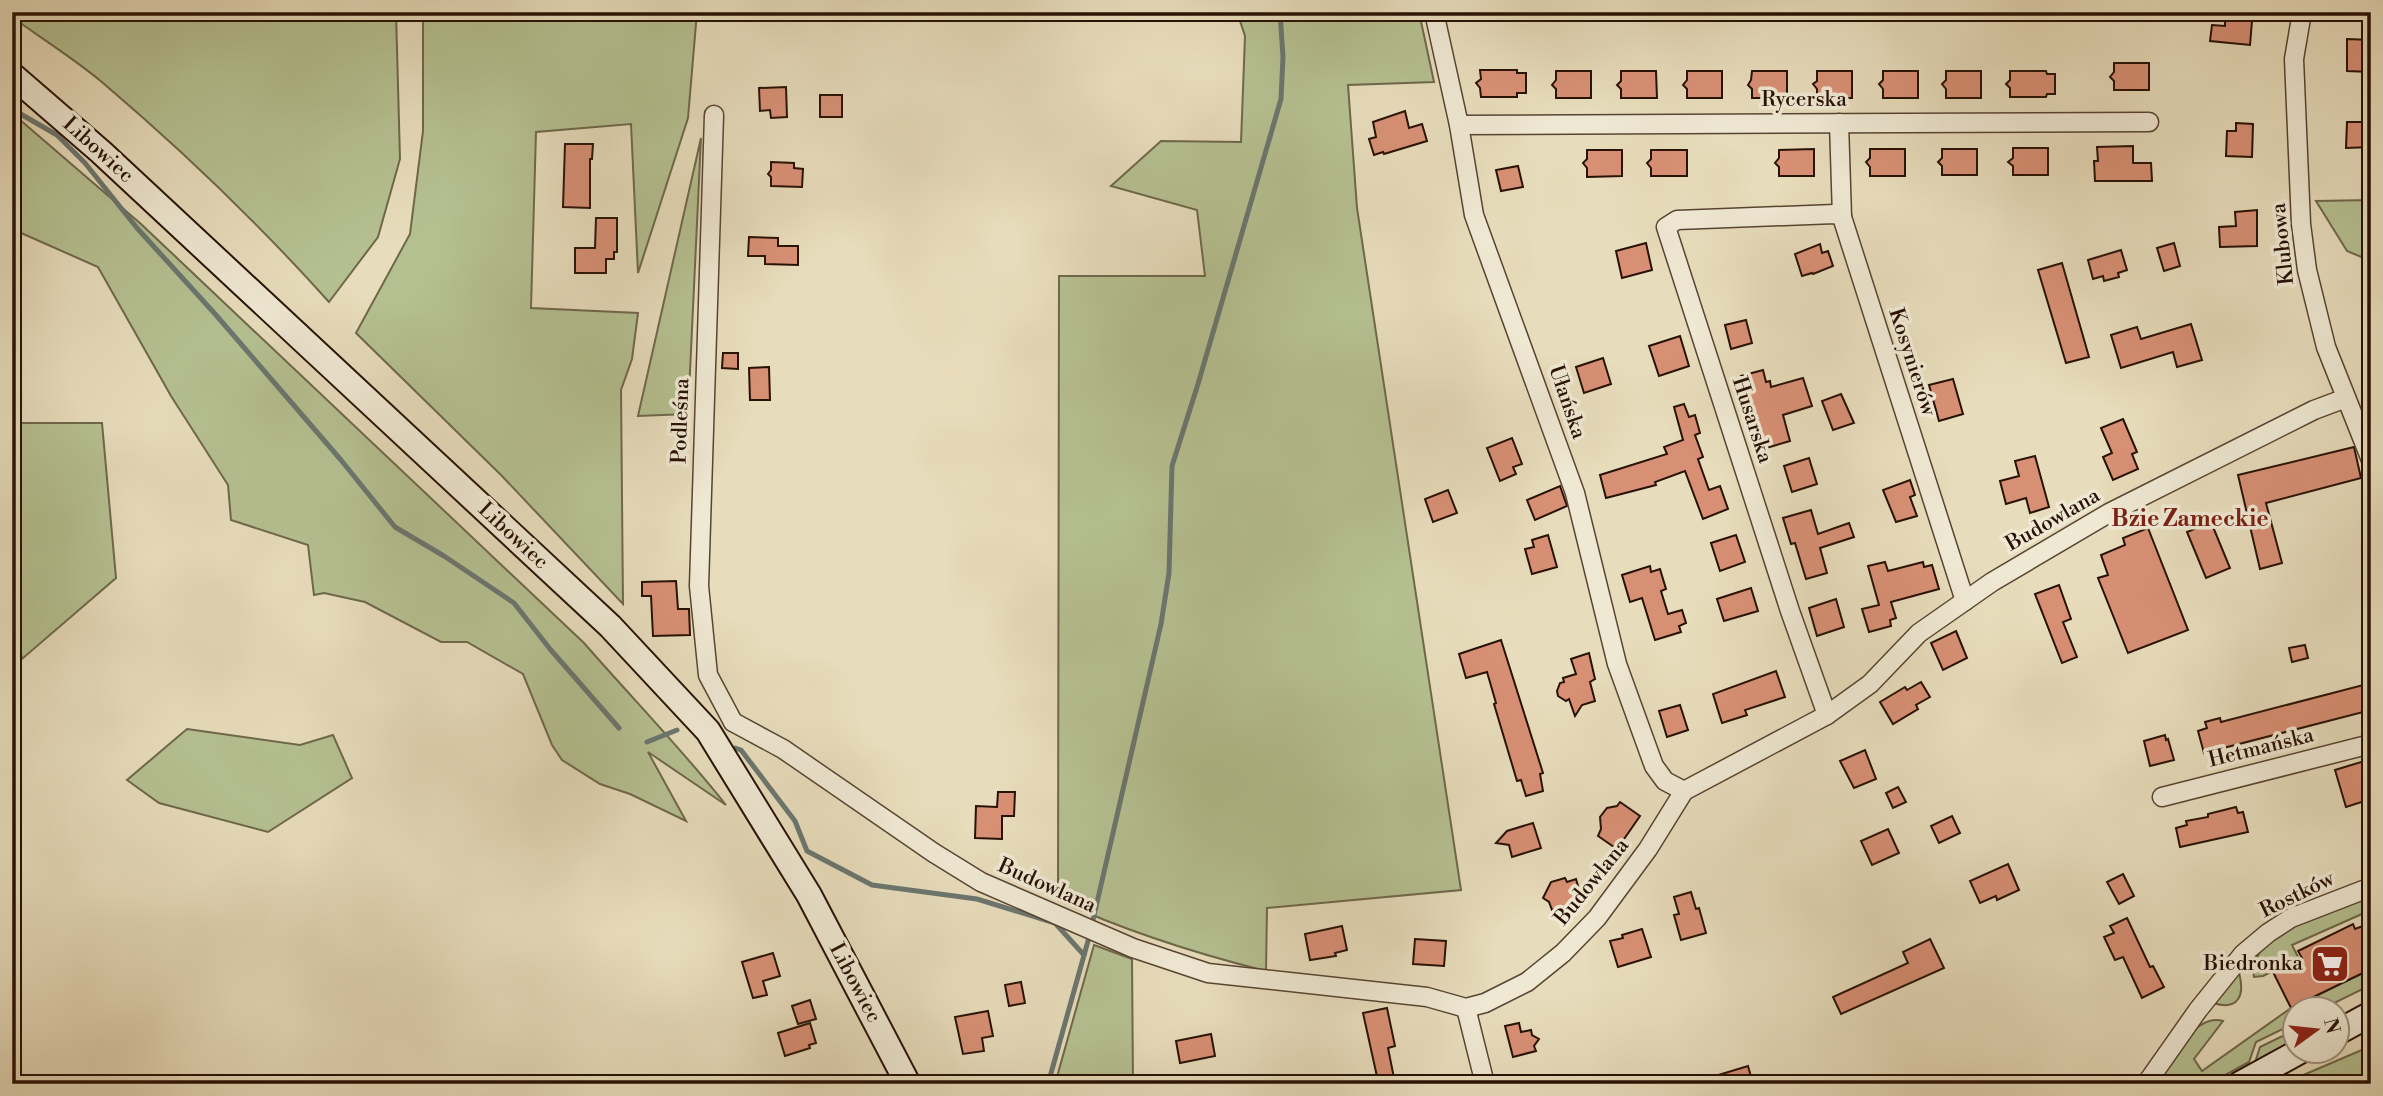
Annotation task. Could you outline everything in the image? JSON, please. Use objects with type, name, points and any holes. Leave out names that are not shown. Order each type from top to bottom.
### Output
[{"type":"street","name":"Ułańska","points":[[1434,12],[1459,125],[1474,215],[1575,493],[1617,664],[1654,766],[1665,781],[1684,791]]},
{"type":"street","name":"Klubowa","points":[[2302,12],[2294,59],[2301,224],[2314,302],[2326,347],[2371,460]]},
{"type":"street","name":"Libowiec","points":[[12,75],[101,152],[610,626],[708,731],[809,895],[908,1084]]},
{"type":"street","name":"Podleśna","points":[[714,115],[699,586],[708,675],[733,722]]},
{"type":"street","name":"Rycerska","points":[[1459,125],[2148,122]]},
{"type":"street","name":"Kosynierów","points":[[1839,123],[1842,217],[1965,601]]},
{"type":"street","name":"Husarska","points":[[1827,715],[1786,599],[1666,227],[1677,220],[1835,214],[1842,217]]},
{"type":"street","name":"Budowlana","points":[[733,722],[783,749],[981,882],[1133,948],[1208,973],[1427,998],[1466,1008],[1485,1003],[1527,982],[1563,953],[1597,918],[1648,849],[1684,791],[1827,715],[1870,684],[1919,633],[1992,582],[2109,513],[2314,410],[2346,398]]},
{"type":"street","points":[[708,731],[717,725],[733,722]]},
{"type":"street","name":"Hetmańska","points":[[2162,797],[2371,744]]},
{"type":"street","name":"Rostków","points":[[2146,1084],[2198,1010],[2243,954],[2291,918],[2371,887]]},
{"type":"street","points":[[1466,1008],[1485,1084]]},
{"type":"street","points":[[2352,1024],[2371,1014]]},
{"type":"street","points":[[2239,1084],[2282,1061]]},
{"type":"green space","points":[[12,12],[396,12],[400,159],[378,237],[329,302],[248,216],[162,135],[92,74],[12,17]]},
{"type":"green space","points":[[423,12],[697,12],[688,118],[638,273],[631,124],[536,132],[531,308],[638,313],[632,359],[621,390],[623,604],[502,476],[356,333],[410,234],[423,131]]},
{"type":"green space","points":[[1237,12],[1419,12],[1434,82],[1348,85],[1357,208],[1461,890],[1267,908],[1266,971],[1160,940],[1058,900],[1059,276],[1205,276],[1197,210],[1111,186],[1161,141],[1241,142],[1245,36]]},
{"type":"green space","points":[[12,113],[141,224],[584,643],[726,805],[648,752],[686,821],[630,794],[600,784],[562,760],[552,745],[523,674],[467,642],[441,642],[365,602],[324,593],[314,595],[308,545],[231,520],[228,485],[171,396],[98,267],[12,229]]},
{"type":"green space","points":[[701,138],[688,414],[638,416]]},
{"type":"green space","points":[[2371,200],[2371,261],[2347,251],[2316,201]]},
{"type":"green space","points":[[12,423],[102,423],[116,578],[22,659],[12,610]]},
{"type":"green space","points":[[187,729],[300,745],[333,735],[352,778],[268,832],[159,803],[127,780]]},
{"type":"green space","points":[[2371,895],[2371,910],[2292,945],[2299,959],[2263,976],[2254,977],[2255,961],[2264,947],[2279,934],[2317,915]]},
{"type":"green space","points":[[1094,945],[1132,959],[1133,1084],[1055,1084]]},
{"type":"green space","points":[[2371,969],[2371,985],[2351,995],[2318,995]]},
{"type":"green space","points":[[2236,973],[2239,973],[2241,981],[2238,999],[2229,1005],[2213,1003]]},
{"type":"green space","points":[[2282,1014],[2282,1029],[2256,1042],[2249,1062],[2209,1084],[2155,1084],[2192,1032],[2212,1020],[2223,1021],[2194,1059],[2202,1071]]},
{"type":"green space","points":[[2282,1036],[2282,1051],[2254,1066],[2260,1047]]},
{"type":"green space","points":[[2371,1046],[2371,1084],[2284,1084],[2329,1064],[2352,1064],[2352,1054]]},
{"type":"building","points":[[2225,19],[2252,21],[2250,45],[2210,41],[2212,25],[2225,26]]},
{"type":"building","points":[[2347,39],[2371,40],[2371,72],[2347,71]]},
{"type":"building","points":[[2114,63],[2149,63],[2149,90],[2114,90],[2114,81],[2110,77],[2114,72]]},
{"type":"building","points":[[1480,70],[1517,70],[1517,73],[1526,73],[1526,93],[1517,93],[1517,97],[1481,97],[1476,83],[1481,79]]},
{"type":"building","points":[[1556,71],[1591,71],[1591,98],[1556,98],[1556,89],[1552,85],[1556,80]]},
{"type":"building","points":[[1621,71],[1656,71],[1657,98],[1621,98],[1621,89],[1617,85],[1621,81]]},
{"type":"building","points":[[1687,71],[1722,71],[1722,98],[1687,98],[1687,89],[1683,85],[1687,80]]},
{"type":"building","points":[[1752,71],[1787,71],[1787,98],[1752,98],[1752,89],[1748,85]]},
{"type":"building","points":[[1817,71],[1852,71],[1852,98],[1817,98],[1817,89],[1813,84],[1817,81]]},
{"type":"building","points":[[1883,71],[1918,71],[1918,98],[1883,98],[1883,89],[1879,84],[1883,80]]},
{"type":"building","points":[[1946,71],[1981,71],[1981,98],[1946,98],[1946,89],[1942,84],[1946,80]]},
{"type":"building","points":[[2010,71],[2046,71],[2047,74],[2055,74],[2055,94],[2047,94],[2046,97],[2010,97],[2010,88],[2006,84],[2010,80]]},
{"type":"building","points":[[786,87],[787,117],[771,118],[770,110],[760,111],[759,88]]},
{"type":"building","points":[[820,95],[842,95],[842,117],[820,117]]},
{"type":"building","points":[[1405,111],[1409,128],[1422,124],[1427,141],[1374,155],[1369,139],[1376,137],[1373,122]]},
{"type":"building","points":[[2347,122],[2371,122],[2371,147],[2346,148]]},
{"type":"building","points":[[2236,123],[2253,124],[2252,157],[2226,156],[2227,131],[2236,131]]},
{"type":"building","points":[[565,144],[593,144],[590,159],[590,208],[563,207]]},
{"type":"building","points":[[2133,146],[2133,163],[2151,163],[2152,181],[2095,181],[2094,161],[2098,161],[2097,147]]},
{"type":"building","points":[[2013,148],[2048,148],[2048,175],[2013,175],[2013,166],[2008,162],[2013,158]]},
{"type":"building","points":[[1814,149],[1814,176],[1779,176],[1779,167],[1775,163],[1779,158],[1779,150]]},
{"type":"building","points":[[1870,149],[1905,149],[1905,176],[1870,176],[1870,167],[1866,162],[1870,158]]},
{"type":"building","points":[[1942,149],[1977,149],[1977,175],[1942,175],[1942,166],[1938,162],[1942,158]]},
{"type":"building","points":[[1587,150],[1622,150],[1622,176],[1587,177],[1587,168],[1583,163],[1587,159]]},
{"type":"building","points":[[1651,150],[1687,150],[1687,176],[1651,176],[1651,168],[1647,163],[1651,159]]},
{"type":"building","points":[[771,162],[794,163],[794,168],[803,169],[802,187],[771,186],[771,177],[768,174]]},
{"type":"building","points":[[1518,166],[1523,187],[1501,191],[1496,170]]},
{"type":"building","points":[[2257,210],[2257,246],[2220,247],[2219,227],[2236,226],[2235,212]]},
{"type":"building","points":[[596,218],[617,218],[617,252],[614,252],[614,259],[606,259],[606,273],[575,273],[575,248],[595,248]]},
{"type":"building","points":[[749,237],[778,238],[778,246],[798,246],[798,265],[765,264],[765,256],[748,256]]},
{"type":"building","points":[[1646,243],[1652,270],[1622,278],[1616,251]]},
{"type":"building","points":[[2174,243],[2180,266],[2164,271],[2157,248]]},
{"type":"building","points":[[1820,244],[1822,253],[1828,251],[1833,266],[1802,276],[1795,254]]},
{"type":"building","points":[[2121,250],[2127,270],[2118,273],[2119,277],[2104,281],[2103,276],[2093,279],[2088,260]]},
{"type":"building","points":[[2062,263],[2089,357],[2066,363],[2038,270]]},
{"type":"building","points":[[1746,320],[1752,343],[1731,349],[1725,325]]},
{"type":"building","points":[[2191,324],[2202,360],[2177,367],[2173,352],[2121,368],[2111,335],[2137,327],[2141,339]]},
{"type":"building","points":[[1680,336],[1689,366],[1659,376],[1649,346]]},
{"type":"building","points":[[723,353],[738,353],[738,369],[722,368]]},
{"type":"building","points":[[1603,358],[1611,384],[1584,393],[1576,367]]},
{"type":"building","points":[[769,367],[770,400],[750,400],[749,368]]},
{"type":"building","points":[[1763,370],[1766,382],[1770,381],[1771,387],[1803,378],[1812,406],[1783,415],[1790,441],[1763,449],[1741,376]]},
{"type":"building","points":[[1953,379],[1963,414],[1939,421],[1929,385]]},
{"type":"building","points":[[1841,394],[1854,423],[1833,430],[1822,401]]},
{"type":"building","points":[[1684,404],[1689,417],[1695,415],[1700,433],[1695,435],[1703,457],[1698,459],[1709,490],[1720,486],[1728,509],[1703,519],[1685,471],[1655,482],[1656,485],[1606,498],[1600,475],[1667,454],[1664,447],[1683,440],[1674,407]]},
{"type":"building","points":[[2123,419],[2137,452],[2132,454],[2138,469],[2113,480],[2103,457],[2112,453],[2101,428]]},
{"type":"building","points":[[1512,438],[1522,464],[1513,467],[1516,474],[1500,481],[1487,448]]},
{"type":"building","points":[[2354,447],[2361,478],[2266,503],[2282,563],[2260,569],[2238,475]]},
{"type":"building","points":[[2035,456],[2049,507],[2030,513],[2026,498],[2006,504],[2000,481],[2019,476],[2015,461]]},
{"type":"building","points":[[1809,458],[1817,484],[1792,492],[1784,466]]},
{"type":"building","points":[[1910,480],[1915,495],[1910,497],[1917,516],[1896,522],[1883,490]]},
{"type":"building","points":[[1560,486],[1567,506],[1535,520],[1527,500]]},
{"type":"building","points":[[1448,490],[1457,513],[1433,522],[1425,499]]},
{"type":"building","points":[[1811,510],[1818,534],[1849,523],[1854,537],[1820,548],[1827,573],[1806,579],[1795,543],[1791,544],[1783,518]]},
{"type":"building","points":[[2211,522],[2230,568],[2206,578],[2187,532]]},
{"type":"building","points":[[2148,528],[2188,630],[2128,653],[2098,578],[2108,575],[2101,555],[2125,545],[2123,538]]},
{"type":"building","points":[[1548,535],[1557,567],[1532,574],[1525,549],[1534,547],[1532,540]]},
{"type":"building","points":[[1736,535],[1745,562],[1720,571],[1711,543]]},
{"type":"building","points":[[1885,562],[1888,571],[1923,562],[1924,567],[1932,565],[1939,589],[1891,602],[1896,618],[1890,620],[1891,626],[1869,632],[1862,609],[1879,605],[1868,566]]},
{"type":"building","points":[[1650,566],[1651,572],[1660,569],[1666,589],[1661,591],[1668,614],[1682,610],[1686,623],[1679,626],[1681,632],[1655,640],[1642,598],[1630,602],[1622,575]]},
{"type":"building","points":[[676,581],[678,609],[689,609],[690,635],[653,636],[651,596],[642,596],[642,582]]},
{"type":"building","points":[[2059,585],[2071,619],[2063,622],[2077,657],[2062,663],[2035,594]]},
{"type":"building","points":[[1751,588],[1758,611],[1724,621],[1717,599]]},
{"type":"building","points":[[1836,599],[1844,627],[1817,636],[1809,608]]},
{"type":"building","points":[[1956,631],[1967,658],[1943,670],[1931,643]]},
{"type":"building","points":[[1501,640],[1543,773],[1540,774],[1543,791],[1526,796],[1521,780],[1517,781],[1487,672],[1466,678],[1459,654]]},
{"type":"building","points":[[2305,645],[2308,658],[2292,662],[2289,648]]},
{"type":"building","points":[[1589,653],[1595,679],[1590,682],[1595,701],[1582,705],[1575,716],[1569,699],[1566,701],[1558,696],[1557,691],[1560,683],[1564,682],[1563,678],[1576,674],[1571,659]]},
{"type":"building","points":[[1776,671],[1785,697],[1745,710],[1747,715],[1722,723],[1713,694]]},
{"type":"building","points":[[1921,682],[1930,697],[1916,705],[1918,709],[1893,724],[1880,702],[1905,687],[1907,690]]},
{"type":"building","points":[[2371,683],[2371,710],[2204,753],[2198,731],[2207,728],[2205,722],[2220,718],[2221,722]]},
{"type":"building","points":[[1680,705],[1688,730],[1667,737],[1659,711]]},
{"type":"building","points":[[2165,735],[2174,760],[2150,766],[2144,741]]},
{"type":"building","points":[[1865,750],[1876,779],[1854,788],[1840,761]]},
{"type":"building","points":[[2371,759],[2371,799],[2346,807],[2335,770]]},
{"type":"building","points":[[1898,787],[1906,802],[1893,808],[1886,793]]},
{"type":"building","points":[[998,792],[1015,792],[1014,816],[1002,816],[1002,839],[975,838],[976,806],[997,807]]},
{"type":"building","points":[[1620,802],[1640,816],[1617,849],[1598,836],[1601,829],[1600,817],[1607,808],[1617,806]]},
{"type":"building","points":[[2236,807],[2238,813],[2243,812],[2248,832],[2180,847],[2176,828],[2187,825],[2186,821]]},
{"type":"building","points":[[1952,816],[1960,833],[1939,843],[1931,826]]},
{"type":"building","points":[[1533,823],[1541,848],[1512,857],[1509,845],[1496,843],[1507,831]]},
{"type":"building","points":[[1888,829],[1899,853],[1872,865],[1861,841]]},
{"type":"building","points":[[2008,864],[2019,890],[1997,900],[1996,896],[1980,903],[1970,881]]},
{"type":"building","points":[[2123,874],[2134,896],[2119,904],[2107,882]]},
{"type":"building","points":[[1565,878],[1567,882],[1576,879],[1581,896],[1572,899],[1574,904],[1552,910],[1549,902],[1543,898],[1551,882]]},
{"type":"building","points":[[1691,892],[1706,933],[1681,940],[1674,915],[1679,914],[1674,897]]},
{"type":"building","points":[[2127,918],[2150,967],[2153,966],[2164,987],[2142,998],[2123,957],[2115,960],[2104,937],[2114,933],[2110,926]]},
{"type":"building","name":"Biedronka","points":[[2371,923],[2371,969],[2318,995],[2284,995],[2273,972],[2302,958],[2298,951],[2353,924],[2355,929]]},
{"type":"building","points":[[1342,926],[1347,950],[1335,953],[1336,956],[1310,960],[1305,934]]},
{"type":"building","points":[[1642,929],[1651,957],[1618,967],[1610,941]]},
{"type":"building","points":[[1415,939],[1446,941],[1444,966],[1413,964]]},
{"type":"building","points":[[1930,939],[1944,968],[1841,1014],[1833,997],[1908,963],[1903,952]]},
{"type":"building","points":[[773,953],[780,976],[763,981],[767,995],[753,998],[742,962]]},
{"type":"building","points":[[1021,982],[1025,1003],[1009,1006],[1005,985]]},
{"type":"building","points":[[810,1000],[816,1019],[798,1024],[792,1006]]},
{"type":"building","points":[[1387,1008],[1395,1046],[1388,1048],[1394,1078],[1378,1081],[1363,1013]]},
{"type":"building","points":[[988,1011],[993,1036],[982,1038],[984,1051],[963,1054],[955,1017]]},
{"type":"building","points":[[810,1023],[816,1043],[809,1045],[810,1048],[785,1056],[778,1033]]},
{"type":"building","points":[[1519,1023],[1521,1032],[1531,1030],[1532,1035],[1539,1039],[1534,1046],[1536,1051],[1513,1057],[1505,1026]]},
{"type":"building","points":[[1211,1034],[1215,1056],[1180,1063],[1176,1041]]},
{"type":"building","points":[[1748,1066],[1753,1084],[1703,1084],[1702,1080]]},
{"type":"waterway","points":[[1093,920],[1161,624],[1169,573],[1172,466],[1281,99],[1283,57],[1280,12]]},
{"type":"waterway","points":[[12,109],[57,135],[85,163],[137,228],[216,315],[395,527],[514,603],[619,728]]},
{"type":"waterway","points":[[647,742],[677,730]]},
{"type":"waterway","points":[[735,748],[741,750],[795,821],[807,851],[872,885],[977,899],[1055,923],[1084,955]]},
{"type":"waterway","points":[[1048,1084],[1088,941]]},
{"type":"place","name":"Biedronka","points":[[2330,964]]},
{"type":"district","name":"Bzie Zameckie","points":[[2190,519]]}]
